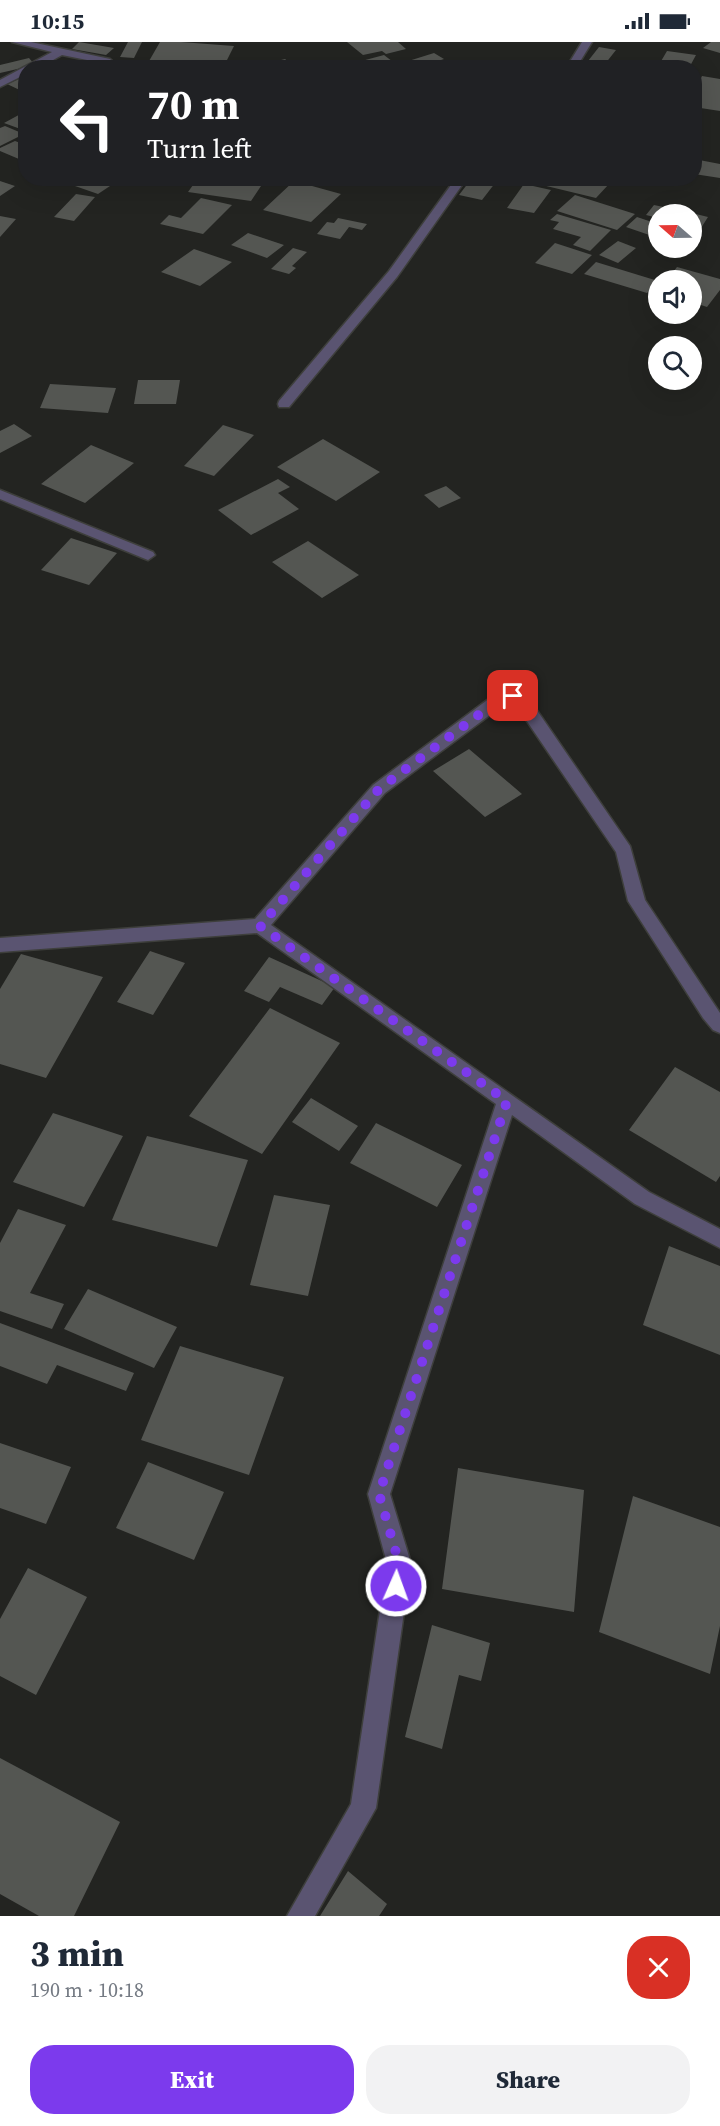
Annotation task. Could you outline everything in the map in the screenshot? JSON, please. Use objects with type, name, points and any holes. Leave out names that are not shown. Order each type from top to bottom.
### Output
[{"type":"street","points":[[17,42],[100,60]]},
{"type":"street","points":[[576,60],[587,42]]},
{"type":"street","points":[[46,60],[60,52]]},
{"type":"street","points":[[0,84],[18,74]]},
{"type":"street","points":[[284,404],[393,274],[456,186]]},
{"type":"street","points":[[0,494],[148,555]]},
{"type":"street","points":[[260,926],[379,789],[496,702],[513,696],[526,707],[624,851],[637,901],[709,1013],[720,1025]]},
{"type":"street","points":[[0,945],[260,926],[642,1198],[720,1239]]},
{"type":"street","points":[[300,1916],[363,1808],[399,1563],[379,1494],[507,1101]]},
{"type":"building","points":[[79,42],[114,48],[106,55],[72,49]]},
{"type":"building","points":[[128,42],[142,42],[134,58],[120,57]]},
{"type":"building","points":[[160,42],[234,46],[227,60],[150,60]]},
{"type":"building","points":[[347,42],[398,42],[406,49],[386,54],[382,51],[363,55]]},
{"type":"building","points":[[711,42],[720,42],[720,53],[703,48]]},
{"type":"building","points":[[599,47],[616,50],[608,60],[589,60]]},
{"type":"building","points":[[667,51],[696,55],[693,60],[662,60]]},
{"type":"building","points":[[434,53],[444,59],[441,60],[412,60]]},
{"type":"building","points":[[384,55],[391,60],[365,60]]},
{"type":"building","points":[[18,61],[18,69],[0,73],[0,65]]},
{"type":"building","points":[[702,76],[720,79],[720,111],[702,108]]},
{"type":"building","points":[[18,79],[18,89],[7,84]]},
{"type":"building","points":[[18,115],[18,128],[4,123]]},
{"type":"building","points":[[5,126],[18,131],[18,137],[0,146],[0,128]]},
{"type":"building","points":[[15,141],[18,142],[18,159],[0,151],[0,148]]},
{"type":"building","points":[[702,161],[720,164],[720,178],[702,175]]},
{"type":"building","points":[[0,181],[15,186],[0,196]]},
{"type":"building","points":[[75,186],[110,186],[98,194]]},
{"type":"building","points":[[192,186],[261,186],[251,201],[188,192]]},
{"type":"building","points":[[289,186],[312,186],[341,194],[311,222],[263,210]]},
{"type":"building","points":[[466,186],[493,186],[482,200],[459,195]]},
{"type":"building","points":[[523,186],[551,190],[534,213],[507,208]]},
{"type":"building","points":[[546,186],[607,186],[596,198]]},
{"type":"building","points":[[76,194],[95,197],[74,221],[54,217]]},
{"type":"building","points":[[575,195],[635,214],[617,230],[557,211]]},
{"type":"building","points":[[201,198],[232,205],[203,234],[160,224],[169,215],[181,218]]},
{"type":"building","points":[[557,214],[611,230],[590,251],[573,245],[581,237],[553,229],[559,222],[550,220]]},
{"type":"building","points":[[0,216],[16,219],[0,237]]},
{"type":"building","points":[[702,216],[708,217],[702,226]]},
{"type":"building","points":[[637,217],[648,221],[648,235],[626,227]]},
{"type":"building","points":[[338,218],[367,224],[362,230],[349,227],[340,239],[317,234],[327,222],[334,223]]},
{"type":"building","points":[[248,233],[284,245],[267,258],[231,245]]},
{"type":"building","points":[[618,241],[636,248],[618,263],[599,255]]},
{"type":"building","points":[[555,243],[592,255],[572,274],[535,263]]},
{"type":"building","points":[[293,248],[307,252],[292,266],[296,268],[289,274],[271,269]]},
{"type":"building","points":[[194,249],[232,262],[200,286],[161,272]]},
{"type":"building","points":[[596,262],[648,278],[648,292],[647,293],[584,274]]},
{"type":"building","points":[[702,274],[720,279],[720,290],[707,307],[702,305]]},
{"type":"building","points":[[138,380],[180,380],[176,404],[134,404]]},
{"type":"building","points":[[50,384],[116,388],[108,413],[40,408]]},
{"type":"building","points":[[14,424],[32,436],[0,453],[0,431]]},
{"type":"building","points":[[223,425],[254,435],[214,476],[184,466]]},
{"type":"building","points":[[323,439],[380,472],[336,501],[277,467]]},
{"type":"building","points":[[91,445],[134,463],[85,503],[41,484]]},
{"type":"building","points":[[278,479],[290,487],[278,493],[299,509],[251,535],[218,510]]},
{"type":"building","points":[[446,486],[461,498],[439,508],[424,495]]},
{"type":"building","points":[[71,538],[117,553],[89,585],[41,570]]},
{"type":"building","points":[[308,541],[359,575],[322,598],[272,562]]},
{"type":"building","points":[[469,749],[522,794],[485,817],[433,771]]},
{"type":"building","points":[[150,951],[185,963],[153,1015],[117,1002]]},
{"type":"building","points":[[21,954],[103,977],[46,1078],[0,1064],[0,989]]},
{"type":"building","points":[[269,957],[335,987],[322,1005],[280,987],[269,1002],[244,991]]},
{"type":"building","points":[[270,1008],[340,1043],[262,1154],[189,1116]]},
{"type":"building","points":[[675,1067],[720,1092],[720,1176],[716,1182],[629,1130]]},
{"type":"building","points":[[311,1098],[358,1126],[339,1151],[292,1122]]},
{"type":"building","points":[[53,1113],[123,1136],[84,1207],[13,1182]]},
{"type":"building","points":[[376,1123],[462,1165],[437,1207],[350,1163]]},
{"type":"building","points":[[147,1136],[248,1160],[217,1247],[112,1220]]},
{"type":"building","points":[[274,1195],[330,1205],[308,1296],[250,1285]]},
{"type":"building","points":[[18,1209],[66,1225],[30,1293],[64,1304],[52,1329],[0,1311],[0,1243]]},
{"type":"building","points":[[669,1246],[720,1266],[720,1355],[643,1325]]},
{"type":"building","points":[[88,1289],[177,1327],[154,1368],[64,1329]]},
{"type":"building","points":[[0,1323],[134,1373],[126,1391],[57,1365],[47,1384],[0,1366]]},
{"type":"building","points":[[180,1346],[284,1377],[249,1475],[141,1440]]},
{"type":"building","points":[[0,1443],[71,1467],[46,1524],[0,1508]]},
{"type":"building","points":[[148,1462],[224,1492],[194,1560],[116,1528]]},
{"type":"building","points":[[458,1468],[584,1490],[574,1612],[442,1589]]},
{"type":"building","points":[[633,1496],[720,1527],[720,1626],[710,1674],[599,1632]]},
{"type":"building","points":[[28,1568],[87,1597],[36,1695],[0,1676],[0,1619]]},
{"type":"building","points":[[432,1625],[490,1643],[481,1681],[459,1675],[442,1749],[405,1737]]},
{"type":"building","points":[[0,1758],[120,1822],[74,1916],[39,1916],[0,1894]]},
{"type":"building","points":[[348,1871],[387,1904],[379,1916],[320,1916]]},
{"type":"route","points":[[396,1586],[399,1563],[379,1494],[507,1101],[260,926],[379,789],[496,702],[513,696]]}]
